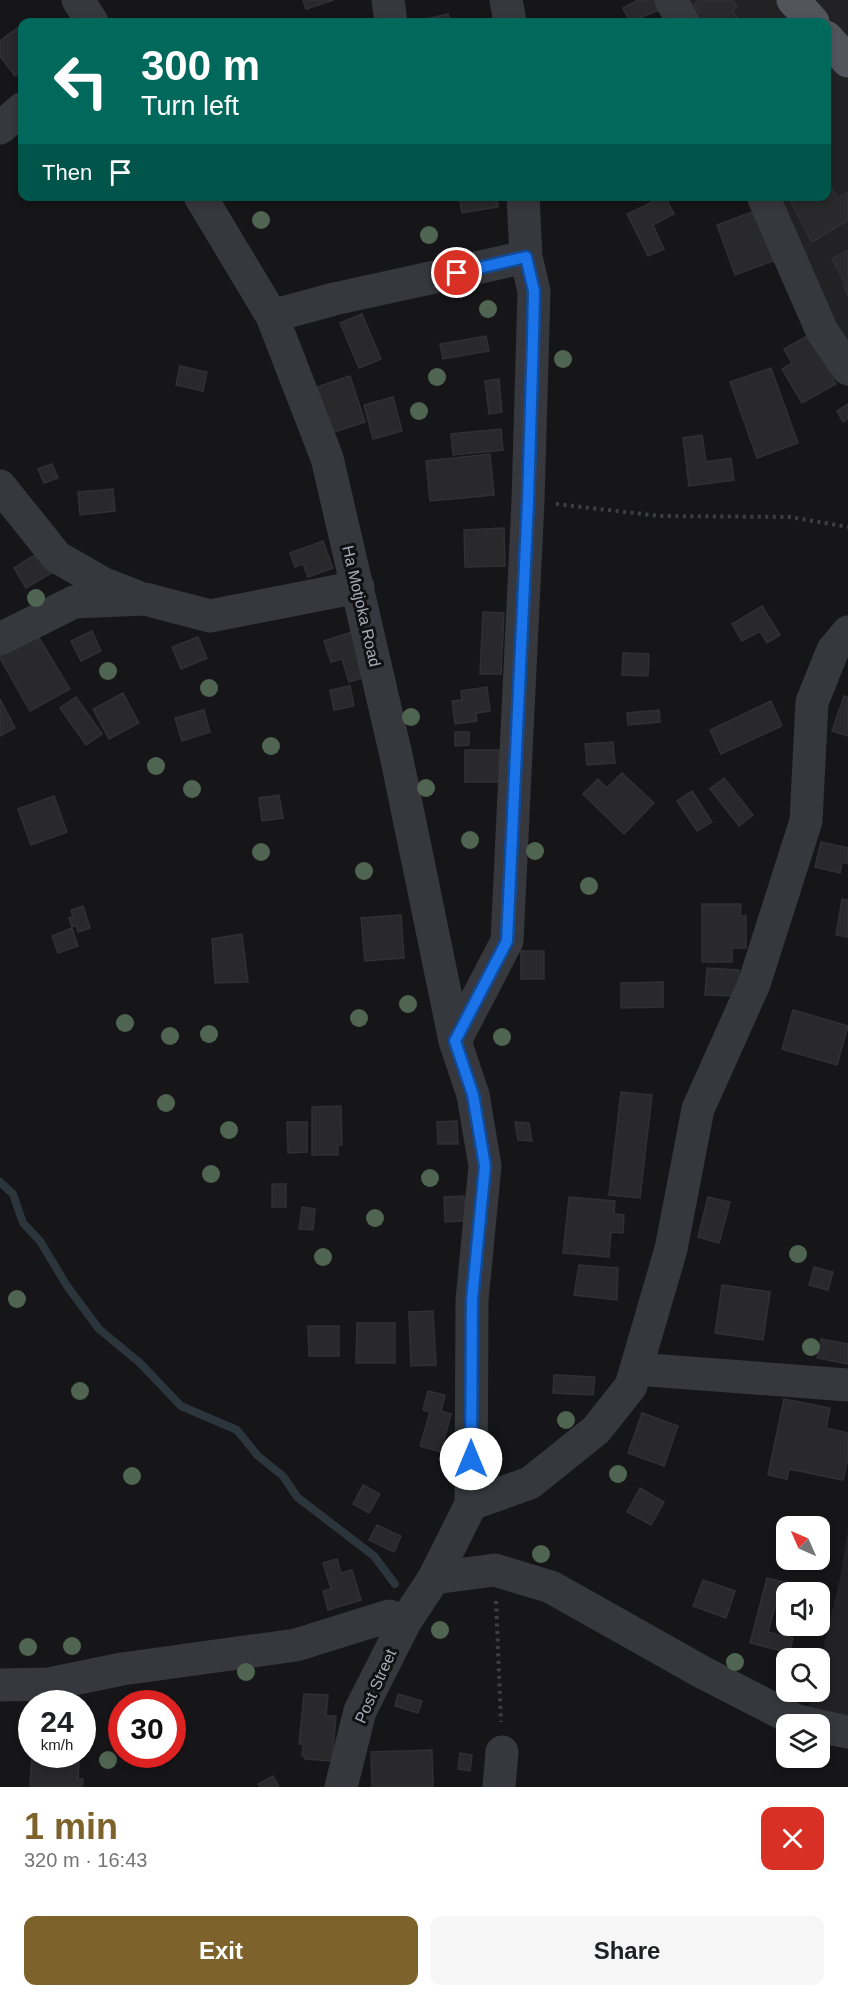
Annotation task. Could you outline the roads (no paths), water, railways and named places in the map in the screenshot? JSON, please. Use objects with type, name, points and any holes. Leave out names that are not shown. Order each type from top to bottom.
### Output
[{"type":"main road","points":[[793,0],[809,18]]},
{"type":"main road","points":[[831,42],[848,61]]},
{"type":"street","points":[[78,0],[89,18]]},
{"type":"street","points":[[388,0],[391,18]]},
{"type":"street","points":[[506,0],[509,18]]},
{"type":"street","points":[[670,0],[681,18]]},
{"type":"street","points":[[0,128],[18,113]]},
{"type":"street","name":"Ha Motjoka Road","points":[[203,201],[272,316],[327,458],[396,755],[455,1041],[473,1095],[485,1166],[472,1300],[471,1504],[434,1578]]},
{"type":"street","points":[[455,1041],[507,941],[528,501],[534,291],[526,257],[523,201]]},
{"type":"street","points":[[766,201],[822,331],[848,369]]},
{"type":"street","points":[[272,316],[334,299],[526,257]]},
{"type":"street","points":[[0,486],[57,557],[104,584],[145,599],[210,616],[358,587]]},
{"type":"street","points":[[0,639],[74,603],[145,599]]},
{"type":"street","points":[[471,1504],[530,1483],[596,1430],[631,1386],[671,1249],[698,1109],[754,984],[806,821],[812,702],[833,650],[848,632]]},
{"type":"street","points":[[636,1369],[848,1385]]},
{"type":"street","points":[[434,1578],[495,1570],[551,1587],[702,1672],[783,1714]]},
{"type":"street","name":"Post Street","points":[[341,1787],[360,1711],[405,1622],[434,1578]]},
{"type":"street","points":[[0,1685],[49,1684],[122,1669],[296,1645],[389,1616],[405,1622]]},
{"type":"street","points":[[830,1728],[848,1732]]},
{"type":"street","points":[[499,1787],[502,1752]]},
{"type":"waterway","points":[[0,1182],[13,1194],[23,1223],[40,1241],[67,1286],[99,1329],[140,1363],[181,1406],[237,1430],[258,1456],[283,1476],[297,1497],[374,1556],[395,1584]]}]
